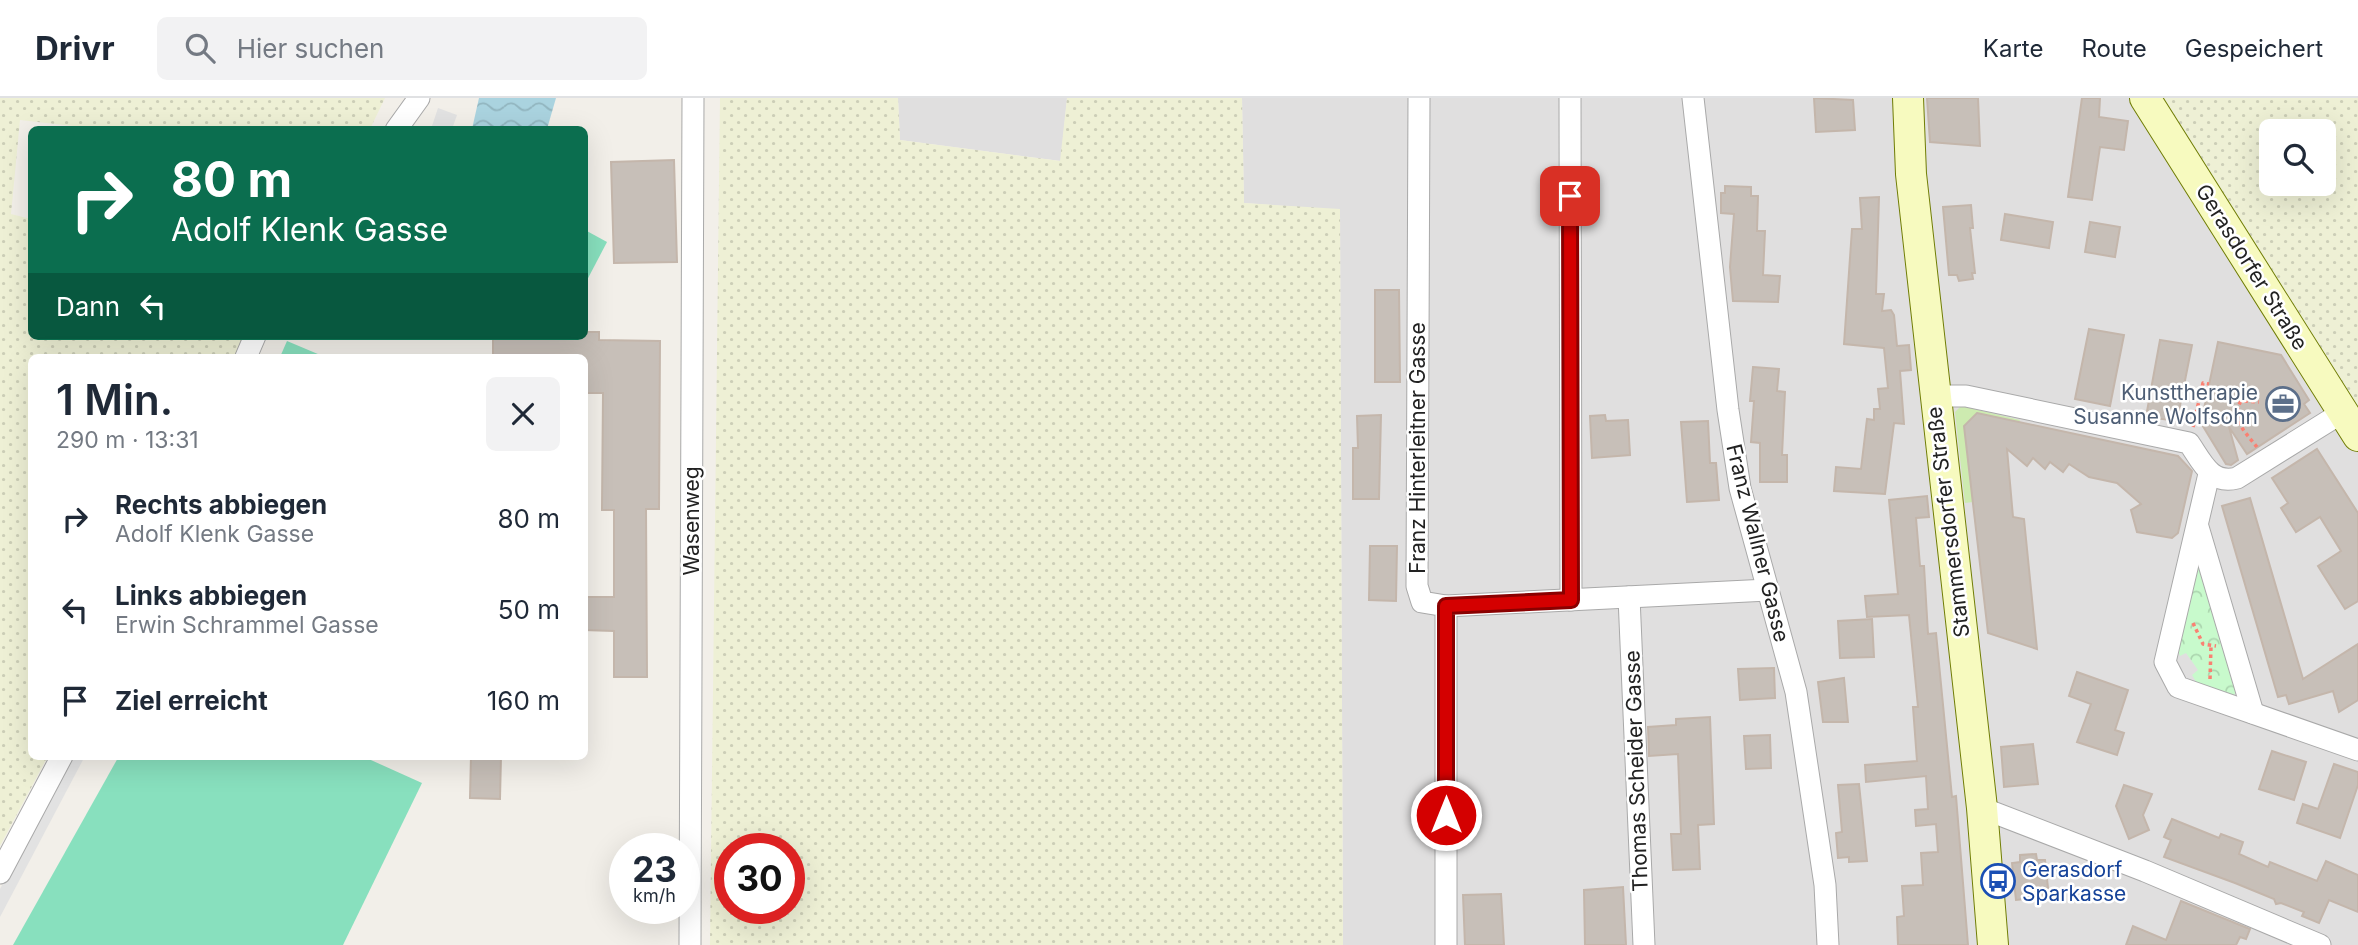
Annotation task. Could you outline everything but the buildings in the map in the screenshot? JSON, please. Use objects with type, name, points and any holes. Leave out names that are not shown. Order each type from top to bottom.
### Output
[{"type":"main road","name":"Stammersdorfer Straße","points":[[1908,98],[1911,174],[1982,808],[1993,945]]},
{"type":"main road","name":"Gerasdorfer Straße","points":[[2146,98],[2351,424]]},
{"type":"street","points":[[399,126],[419,98]]},
{"type":"street","name":"Wasenweg","points":[[690,945],[694,98]]},
{"type":"street","name":"Franz Hinterleitner Gasse","points":[[1419,98],[1417,586],[1422,601],[1446,606]]},
{"type":"street","points":[[1570,98],[1571,600]]},
{"type":"street","name":"Franz Wallner Gasse","points":[[1693,98],[1728,410],[1740,488],[1796,692],[1825,885],[1828,945]]},
{"type":"street","points":[[1934,396],[1966,396],[2189,443],[2209,474],[2227,481],[2267,459],[2351,424]]},
{"type":"street","points":[[2209,474],[2165,662],[2178,687],[2358,750]]},
{"type":"street","points":[[2197,524],[2222,645],[2253,713]]},
{"type":"street","points":[[1446,945],[1446,606],[1768,590]]},
{"type":"street","name":"Thomas Scheider Gasse","points":[[1629,597],[1644,945]]},
{"type":"street","points":[[0,873],[60,760]]},
{"type":"street","points":[[1982,808],[2145,871],[2320,945]]},
{"type":"path","points":[[2189,443],[2203,383],[2209,384]]},
{"type":"path","points":[[2259,402],[2241,401],[2237,418],[2267,459]]},
{"type":"path","points":[[2176,614],[2189,619],[2198,631],[2203,645],[2222,645],[2208,697]]},
{"type":"shaded area","points":[[898,98],[1067,98],[1061,161],[900,140]]},
{"type":"shaded area","points":[[1242,98],[2157,98],[2358,418],[2358,945],[1343,945],[1340,210],[1244,203]]},
{"type":"shaded area","points":[[438,108],[457,115],[453,126],[432,126]]},
{"type":"shaded area","points":[[68,760],[83,760],[0,917],[0,889]]},
{"type":"green space","points":[[0,98],[385,98],[371,126],[73,126],[20,120],[11,214],[28,218],[28,340],[242,340],[236,354],[28,354],[28,760],[46,760],[0,846]]},
{"type":"green space","points":[[720,98],[898,98],[900,140],[1060,161],[1067,98],[1242,98],[1244,203],[1340,209],[1343,945],[710,945]]},
{"type":"green space","points":[[2157,98],[2358,98],[2358,415]]},
{"type":"green space","points":[[588,232],[607,242],[588,278]]},
{"type":"green space","points":[[287,341],[318,354],[281,354]]},
{"type":"green space","points":[[1961,406],[2020,420],[1973,502],[1965,503],[1955,412]]},
{"type":"green space","points":[[2195,564],[2200,564],[2237,688],[2233,698],[2199,687],[2192,675],[2198,670],[2186,653],[2180,656],[2177,649]]},
{"type":"green space","points":[[117,760],[371,760],[422,783],[343,945],[13,945]]},
{"type":"water","points":[[479,98],[556,98],[548,126],[473,126]]},
{"type":"place","name":"Kunsttherapie Susanne Wolfsohn","points":[[2283,404]]},
{"type":"place","name":"Gerasdorf Sparkasse","points":[[1998,881]]},
{"type":"route","points":[[1446,815],[1446,606],[1571,600],[1570,196]]}]
